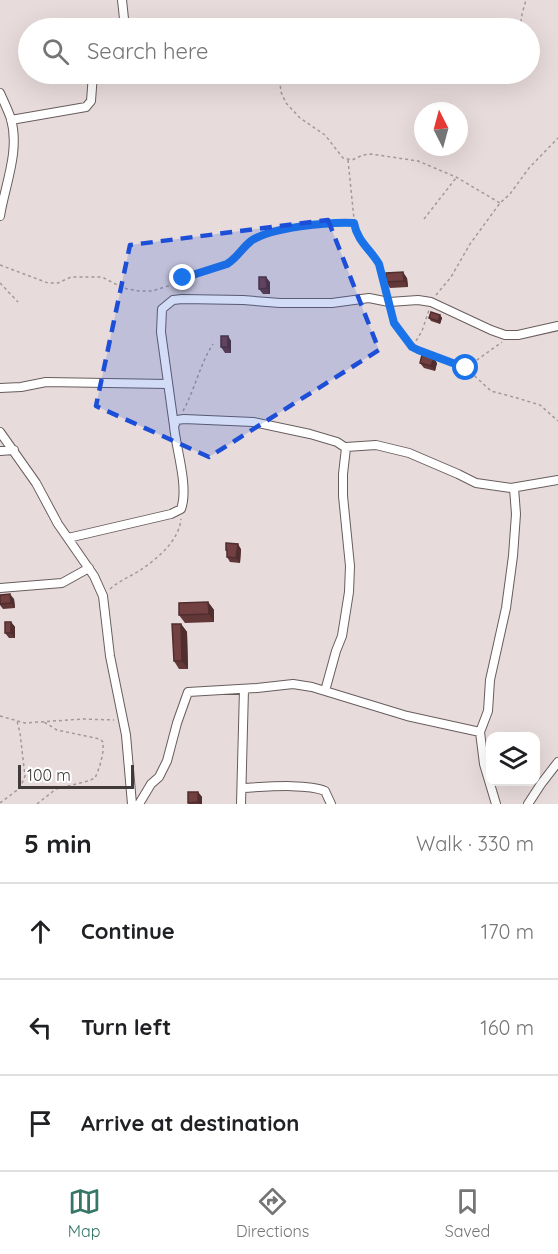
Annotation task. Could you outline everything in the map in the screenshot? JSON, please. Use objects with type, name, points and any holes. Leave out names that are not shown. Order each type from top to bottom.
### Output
[{"type":"street","points":[[122,0],[124,18]]},
{"type":"street","points":[[11,120],[86,108],[91,101],[92,84]]},
{"type":"street","points":[[0,93],[11,120],[13,146],[0,216]]},
{"type":"street","points":[[68,538],[171,514],[182,508],[183,490],[176,423],[161,332],[162,309],[173,300],[322,303],[369,298],[389,302],[418,300],[431,302],[500,334],[513,335],[558,326]]},
{"type":"street","points":[[0,388],[46,382],[168,384]]},
{"type":"street","points":[[176,423],[193,419],[260,423],[310,434],[346,447],[376,445],[409,453],[476,483],[514,488],[558,480]]},
{"type":"street","points":[[0,432],[36,483],[58,524],[89,568],[103,596],[110,656],[124,721],[132,804]]},
{"type":"street","points":[[325,691],[342,636],[349,592],[350,566],[343,496],[346,447]]},
{"type":"street","points":[[0,451],[14,450]]},
{"type":"street","points":[[496,804],[484,764],[480,732],[488,711],[490,680],[506,608],[516,514],[514,488]]},
{"type":"street","points":[[0,588],[62,583],[89,568]]},
{"type":"street","points":[[139,804],[151,784],[159,777],[167,761],[188,692],[293,684],[312,687],[407,716],[480,732]]},
{"type":"street","points":[[241,804],[244,689]]},
{"type":"street","points":[[528,804],[558,762]]},
{"type":"street","points":[[242,788],[307,787],[325,791],[331,804]]},
{"type":"path","points":[[521,18],[526,0]]},
{"type":"path","points":[[280,84],[286,103],[300,118],[325,135],[348,160],[367,154],[405,158],[433,166],[500,203]]},
{"type":"path","points":[[412,347],[422,331],[431,302],[451,277],[470,244],[529,168],[558,138]]},
{"type":"path","points":[[348,160],[356,232],[379,264],[394,323],[412,347],[466,368],[490,391],[540,405],[558,421]]},
{"type":"path","points":[[424,219],[456,177]]},
{"type":"path","points":[[0,265],[48,283],[58,283],[71,277],[99,277],[123,288],[152,291],[191,275],[227,264],[251,241],[265,234],[309,225],[354,223]]},
{"type":"path","points":[[0,283],[18,302]]},
{"type":"path","points":[[466,368],[513,335]]},
{"type":"path","points":[[176,423],[213,344]]},
{"type":"path","points":[[103,596],[116,584],[141,570],[166,548],[179,529],[182,508]]},
{"type":"path","points":[[0,716],[25,723],[89,719],[124,721]]},
{"type":"path","points":[[0,803],[20,788],[26,776],[17,722]]},
{"type":"path","points":[[37,804],[54,789],[95,778],[104,745],[100,739],[57,730],[44,722]]},
{"type":"highlighted area","points":[[328,220],[379,350],[209,457],[96,406],[130,245]]},
{"type":"building","points":[[403,272],[404,281],[386,282],[386,273]]},
{"type":"building","points":[[259,277],[266,277],[267,288],[259,289]]},
{"type":"building","points":[[431,312],[440,315],[438,321],[429,318]]},
{"type":"building","points":[[221,336],[228,336],[228,347],[221,347]]},
{"type":"building","points":[[422,355],[434,358],[431,366],[420,363]]},
{"type":"building","points":[[226,543],[238,544],[236,558],[227,557]]},
{"type":"building","points":[[10,594],[11,603],[0,604],[0,595]]},
{"type":"building","points":[[208,602],[209,614],[179,615],[179,603]]},
{"type":"building","points":[[5,622],[11,622],[11,633],[5,633]]},
{"type":"building","points":[[172,624],[181,624],[182,661],[174,661]]},
{"type":"building","points":[[188,792],[198,792],[198,802],[188,803]]},
{"type":"route","points":[[183,278],[227,264],[251,241],[265,234],[309,225],[354,223],[360,240],[381,269],[394,323],[412,347],[466,368]]}]
